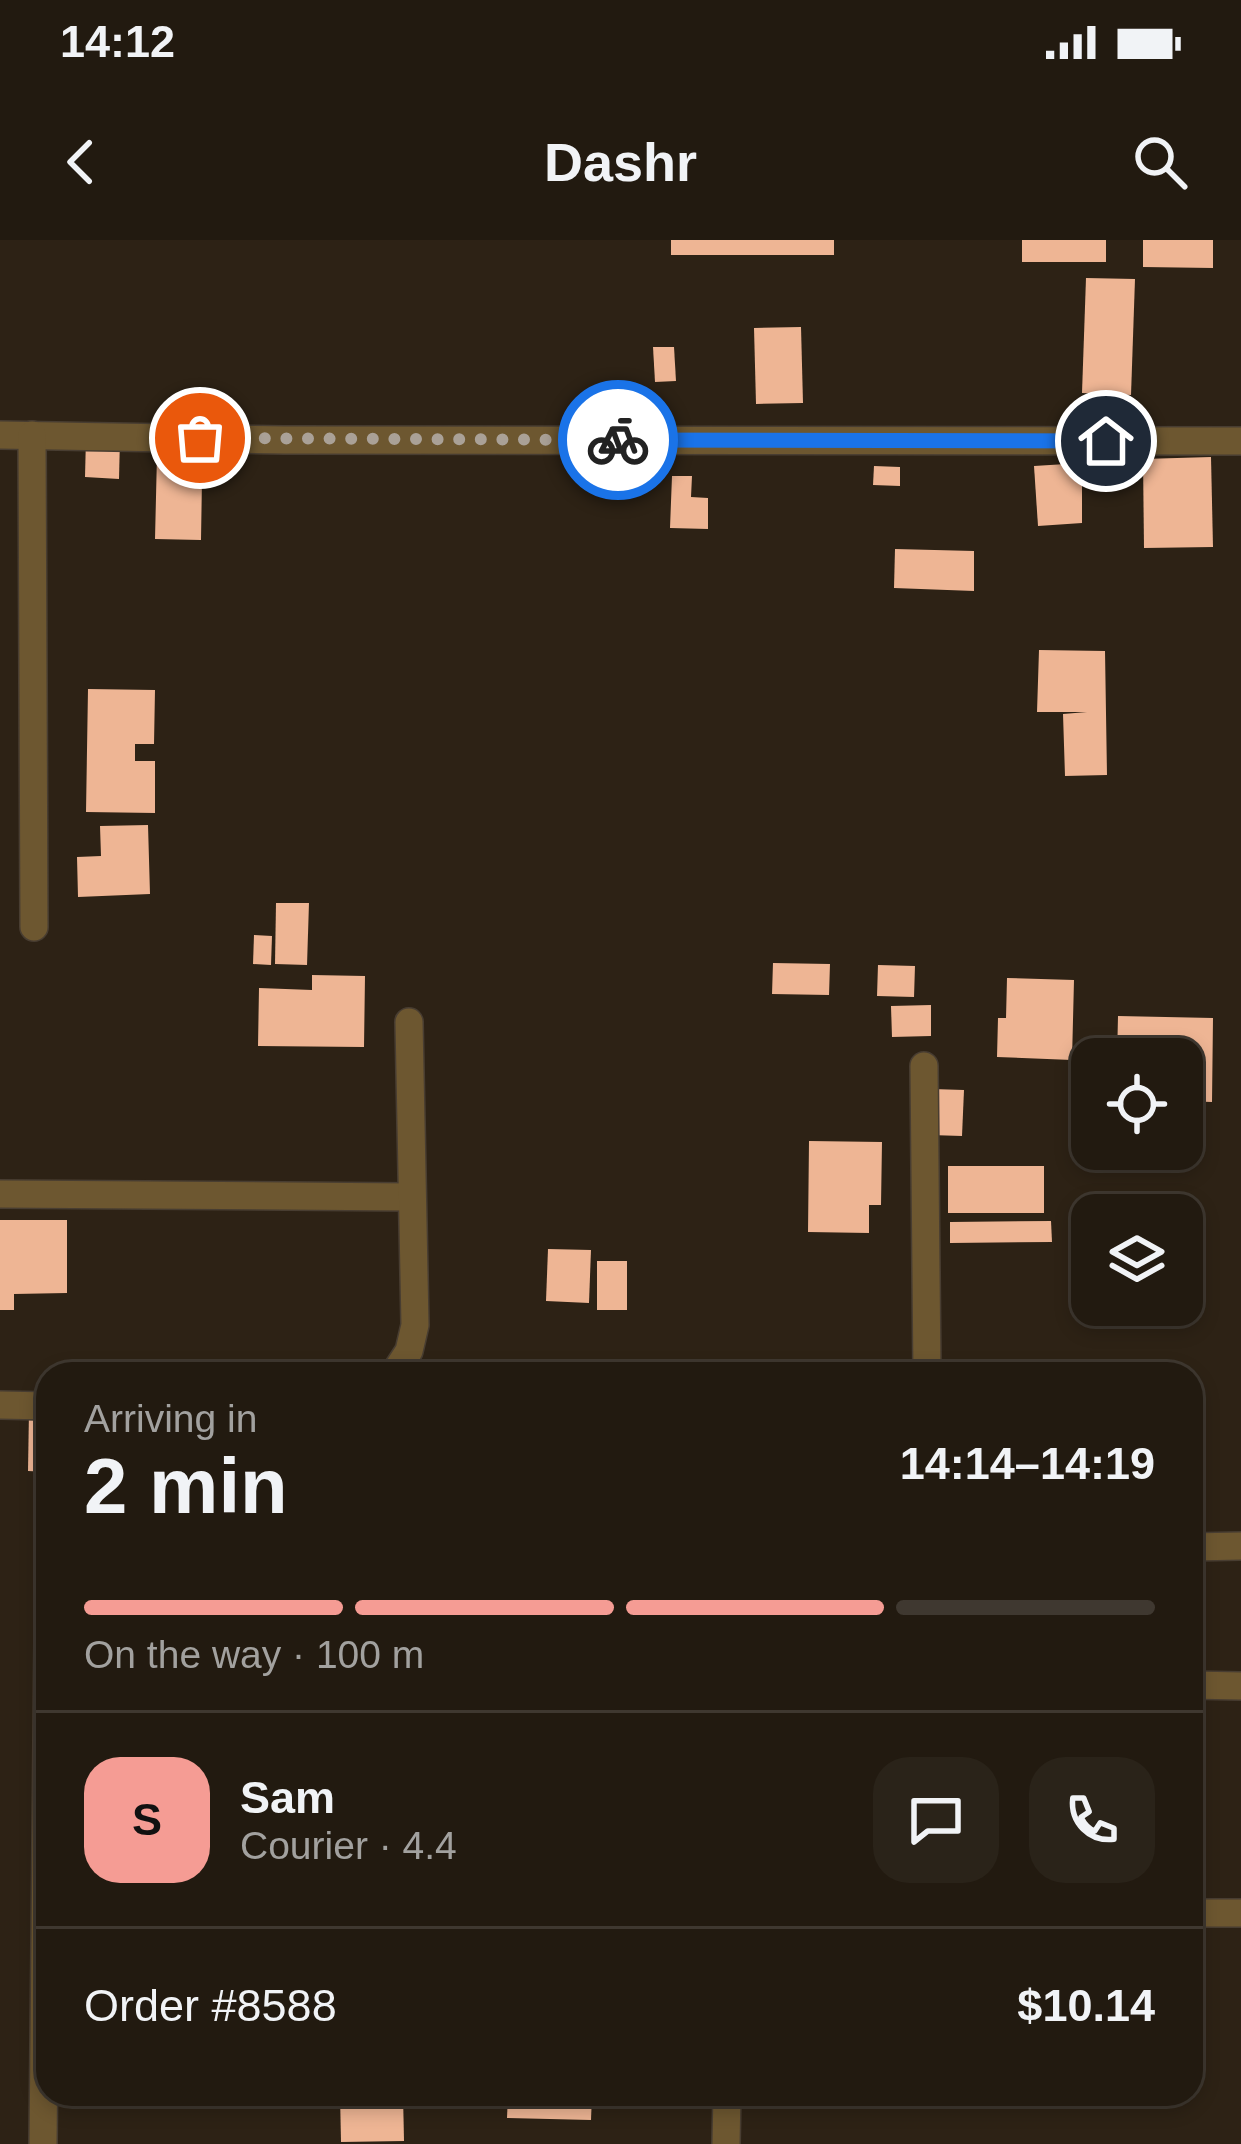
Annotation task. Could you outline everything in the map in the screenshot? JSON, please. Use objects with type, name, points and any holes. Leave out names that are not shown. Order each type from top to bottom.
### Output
[{"type":"street","points":[[0,435],[284,440],[1241,441]]},
{"type":"street","points":[[32,435],[34,927]]},
{"type":"street","points":[[402,1362],[415,1325],[409,1022]]},
{"type":"street","points":[[924,1066],[927,1362]]},
{"type":"street","points":[[0,1194],[411,1197]]},
{"type":"street","points":[[0,1405],[36,1406]]},
{"type":"street","points":[[1203,1547],[1241,1546]]},
{"type":"street","points":[[1203,1685],[1241,1685]]},
{"type":"street","points":[[1203,1913],[1241,1913]]},
{"type":"street","points":[[43,2106],[43,2144]]},
{"type":"street","points":[[726,2144],[727,2106]]},
{"type":"building","points":[[671,240],[834,240],[834,255],[671,255]]},
{"type":"building","points":[[1022,240],[1106,240],[1106,262],[1022,262]]},
{"type":"building","points":[[1143,240],[1213,240],[1213,268],[1143,267]]},
{"type":"building","points":[[1086,278],[1135,279],[1131,395],[1082,393]]},
{"type":"building","points":[[801,327],[803,403],[756,404],[754,328]]},
{"type":"building","points":[[653,347],[674,347],[676,381],[655,382]]},
{"type":"building","points":[[86,437],[120,438],[119,479],[85,477]]},
{"type":"building","points":[[157,455],[191,456],[190,478],[202,479],[201,540],[155,539]]},
{"type":"building","points":[[1211,457],[1213,547],[1144,548],[1143,459]]},
{"type":"building","points":[[1082,463],[1082,523],[1038,526],[1034,466]]},
{"type":"building","points":[[874,466],[900,467],[900,486],[873,485]]},
{"type":"building","points":[[672,476],[692,476],[691,497],[708,498],[708,529],[670,528]]},
{"type":"building","points":[[895,549],[974,551],[974,591],[894,588]]},
{"type":"building","points":[[1039,650],[1105,651],[1107,775],[1065,776],[1063,714],[1087,712],[1037,712]]},
{"type":"building","points":[[88,689],[155,690],[154,744],[135,744],[135,761],[155,761],[155,813],[86,812]]},
{"type":"building","points":[[148,825],[150,894],[78,897],[77,857],[101,856],[100,826]]},
{"type":"building","points":[[276,903],[309,903],[307,965],[275,964]]},
{"type":"building","points":[[254,935],[272,936],[271,965],[253,964]]},
{"type":"building","points":[[773,963],[830,964],[829,995],[772,994]]},
{"type":"building","points":[[878,965],[915,966],[914,997],[877,996]]},
{"type":"building","points":[[312,975],[365,976],[364,1047],[258,1046],[259,988],[312,990]]},
{"type":"building","points":[[1007,978],[1074,980],[1071,1060],[997,1057],[998,1018],[1006,1018]]},
{"type":"building","points":[[931,1005],[931,1036],[892,1037],[891,1006]]},
{"type":"building","points":[[1118,1016],[1213,1018],[1212,1102],[1203,1102],[1203,1038],[1117,1038]]},
{"type":"building","points":[[932,1089],[964,1090],[962,1136],[930,1135]]},
{"type":"building","points":[[809,1141],[882,1142],[881,1205],[869,1205],[869,1233],[808,1232]]},
{"type":"building","points":[[948,1166],[1044,1166],[1044,1213],[948,1213]]},
{"type":"building","points":[[0,1220],[67,1220],[67,1293],[14,1294],[14,1310],[0,1310]]},
{"type":"building","points":[[1051,1221],[1052,1242],[950,1243],[950,1222]]},
{"type":"building","points":[[548,1249],[591,1250],[589,1303],[546,1301]]},
{"type":"building","points":[[597,1261],[627,1261],[627,1310],[597,1310]]},
{"type":"building","points":[[29,1410],[36,1410],[36,1471],[28,1471]]},
{"type":"building","points":[[340,2106],[403,2106],[404,2141],[341,2142]]},
{"type":"building","points":[[508,2106],[592,2106],[591,2120],[507,2118]]},
{"type":"way so far","points":[[200,438],[618,440]]},
{"type":"route","points":[[618,440],[1106,441]]}]
